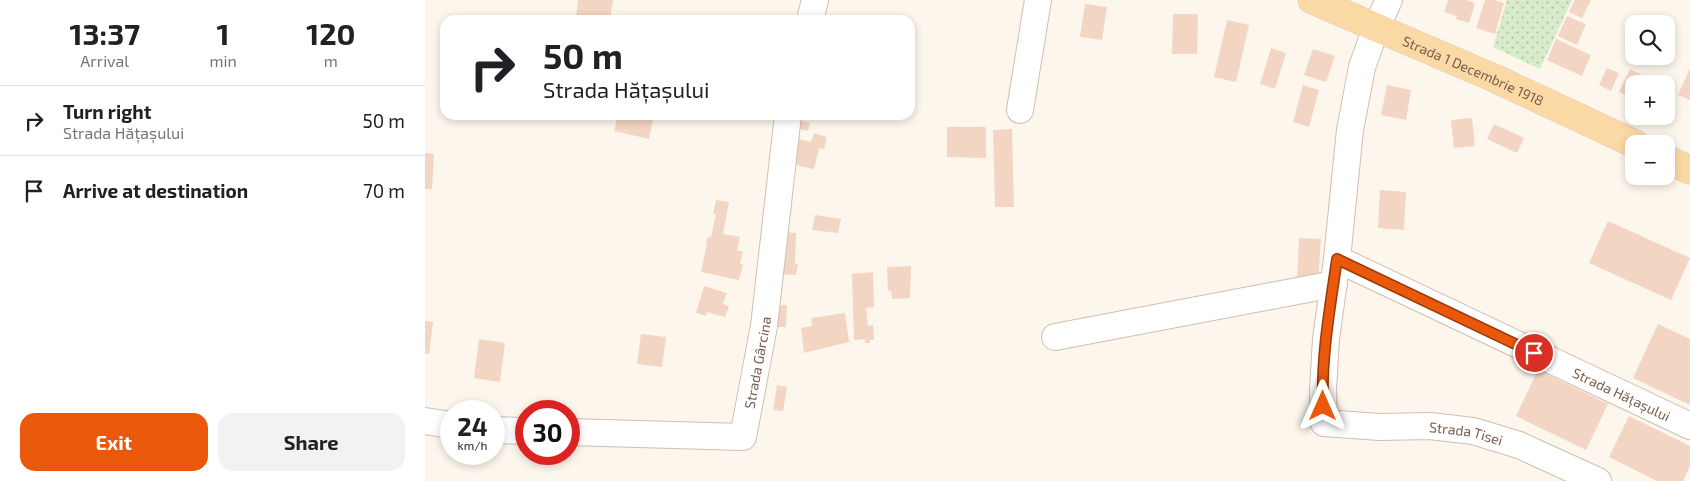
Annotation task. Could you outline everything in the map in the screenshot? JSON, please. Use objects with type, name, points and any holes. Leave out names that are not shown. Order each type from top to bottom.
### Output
[{"type":"main road","name":"Strada 1 Decembrie 1918","points":[[1312,0],[1511,86],[1625,139]]},
{"type":"main road","points":[[1675,162],[1690,170]]},
{"type":"street","points":[[810,15],[815,0]]},
{"type":"street","points":[[1020,110],[1038,0]]},
{"type":"street","points":[[1055,337],[1334,284],[1350,130],[1363,67],[1375,28],[1389,0]]},
{"type":"street","name":"Strada Gârcina","points":[[580,432],[743,437],[763,326],[788,120]]},
{"type":"street","name":"Strada Hățașului","points":[[1337,259],[1690,426]]},
{"type":"street","name":"Strada Tisei","points":[[1334,284],[1326,339],[1323,390],[1324,423],[1430,426],[1473,431],[1519,445],[1599,481]]},
{"type":"street","points":[[425,422],[440,424]]},
{"type":"green space","points":[[1507,0],[1572,0],[1540,69],[1493,47]]},
{"type":"building","points":[[578,0],[613,0],[611,15],[576,15]]},
{"type":"building","points":[[1448,0],[1466,0],[1475,3],[1469,23],[1456,19],[1457,16],[1444,12]]},
{"type":"building","points":[[1485,0],[1504,3],[1495,34],[1476,28]]},
{"type":"building","points":[[1575,0],[1591,0],[1582,18],[1569,12]]},
{"type":"building","points":[[1085,4],[1107,7],[1102,40],[1080,37]]},
{"type":"building","points":[[1173,14],[1198,14],[1197,54],[1172,54]]},
{"type":"building","points":[[1567,16],[1586,24],[1577,45],[1558,36]]},
{"type":"building","points":[[1227,20],[1249,25],[1236,82],[1214,77]]},
{"type":"building","points":[[1556,39],[1591,55],[1582,76],[1547,60]]},
{"type":"building","points":[[1271,48],[1286,53],[1275,89],[1260,84]]},
{"type":"building","points":[[1313,49],[1335,56],[1326,82],[1304,75]]},
{"type":"building","points":[[1607,68],[1619,73],[1611,91],[1599,85]]},
{"type":"building","points":[[1690,68],[1690,100],[1678,95]]},
{"type":"building","points":[[1630,69],[1642,75],[1627,75]]},
{"type":"building","points":[[1625,79],[1625,95],[1619,92]]},
{"type":"building","points":[[1303,85],[1319,90],[1309,127],[1293,122]]},
{"type":"building","points":[[1387,85],[1411,90],[1406,120],[1381,115]]},
{"type":"building","points":[[1472,118],[1475,146],[1454,148],[1451,120]]},
{"type":"building","points":[[617,120],[653,120],[649,139],[614,131]]},
{"type":"building","points":[[794,120],[810,123],[808,131],[792,127]]},
{"type":"building","points":[[1494,124],[1524,138],[1517,153],[1487,139]]},
{"type":"building","points":[[947,127],[986,127],[986,158],[947,157]]},
{"type":"building","points":[[1012,129],[1014,207],[995,207],[993,130]]},
{"type":"building","points":[[814,133],[827,137],[824,149],[819,148],[814,169],[791,164],[798,139],[811,142]]},
{"type":"building","points":[[425,153],[434,154],[432,189],[425,189]]},
{"type":"building","points":[[1380,190],[1406,192],[1404,230],[1378,228]]},
{"type":"building","points":[[716,200],[729,202],[723,234],[740,237],[737,250],[743,252],[740,264],[743,265],[739,280],[701,272],[706,243],[708,237],[711,237],[716,214],[713,214]]},
{"type":"building","points":[[815,215],[841,219],[838,233],[812,230]]},
{"type":"building","points":[[1608,221],[1690,258],[1671,300],[1589,263]]},
{"type":"building","points":[[784,232],[796,233],[795,264],[798,264],[796,275],[773,274]]},
{"type":"building","points":[[1299,238],[1321,239],[1318,283],[1297,282]]},
{"type":"building","points":[[911,266],[910,298],[892,299],[891,291],[888,291],[887,267]]},
{"type":"building","points":[[873,272],[874,307],[866,308],[868,326],[873,325],[874,340],[870,340],[870,343],[865,343],[865,339],[854,340],[852,274]]},
{"type":"building","points":[[704,286],[727,293],[723,304],[729,306],[725,317],[707,312],[706,316],[696,313]]},
{"type":"building","points":[[787,305],[786,327],[770,327],[772,306]]},
{"type":"building","points":[[845,313],[849,342],[804,353],[801,328],[812,326],[811,318]]},
{"type":"building","points":[[425,321],[433,322],[429,354],[425,353]]},
{"type":"building","points":[[1658,324],[1690,339],[1690,405],[1633,378]]},
{"type":"building","points":[[641,334],[666,337],[662,367],[637,364]]},
{"type":"building","points":[[479,339],[505,343],[500,382],[474,378]]},
{"type":"building","points":[[1538,370],[1608,404],[1586,450],[1516,416]]},
{"type":"building","points":[[777,385],[787,387],[783,411],[773,410]]},
{"type":"building","points":[[1629,416],[1690,446],[1690,466],[1683,481],[1657,481],[1609,457]]},
{"type":"route","points":[[1323,406],[1326,339],[1337,259],[1534,353]]}]
